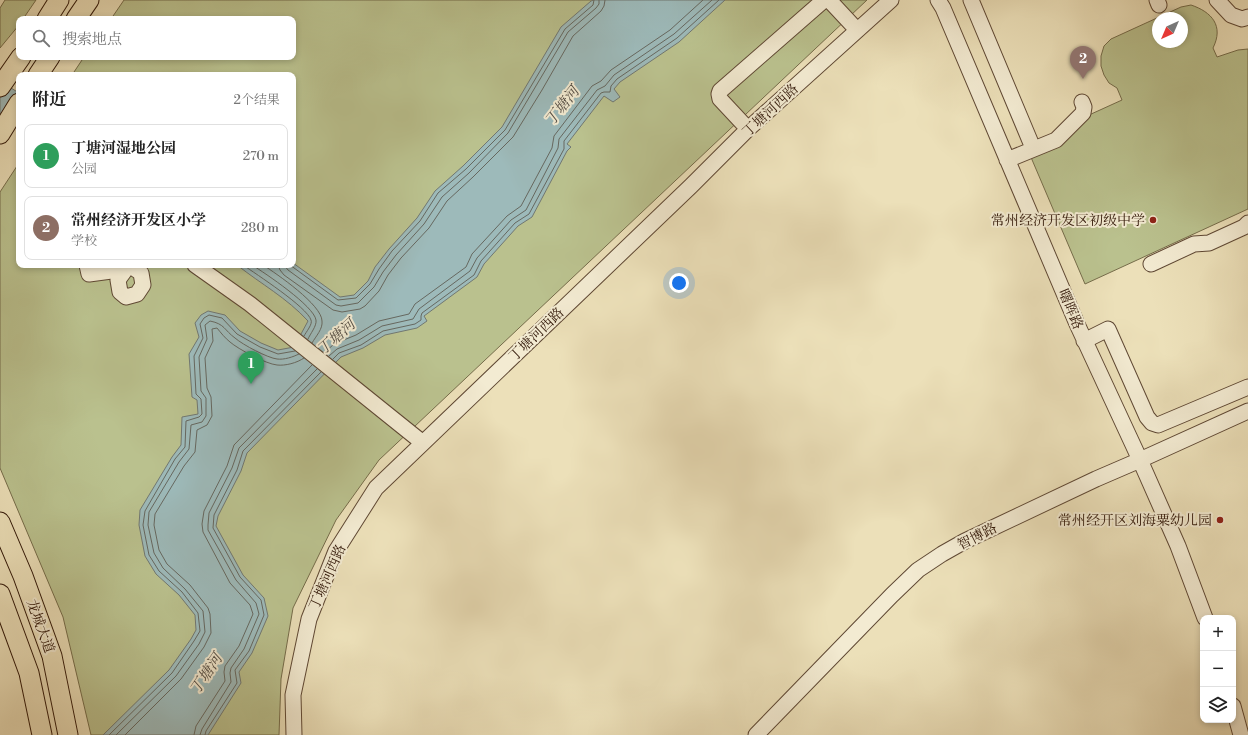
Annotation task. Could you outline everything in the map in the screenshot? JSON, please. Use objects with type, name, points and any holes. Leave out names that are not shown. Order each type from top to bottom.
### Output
[{"type":"main road","points":[[48,16],[60,0]]},
{"type":"main road","points":[[78,16],[89,0]]},
{"type":"main road","points":[[3,83],[19,60]]},
{"type":"main road","points":[[40,72],[48,60]]},
{"type":"main road","points":[[4,128],[16,108]]},
{"type":"main road","name":"龙城大道","points":[[0,522],[23,576],[52,656],[68,735]]},
{"type":"main road","name":"龙城大道","points":[[0,594],[29,673],[42,735]]},
{"type":"street","points":[[748,128],[720,99],[720,91],[824,0]]},
{"type":"street","points":[[829,0],[857,30]]},
{"type":"street","name":"丁塘河西路","points":[[290,734],[293,695],[309,619],[336,551],[376,488],[691,186],[748,128],[891,0]]},
{"type":"street","name":"曙晖路","points":[[938,0],[943,8],[1084,340],[1178,546],[1203,615]]},
{"type":"street","points":[[971,0],[1032,148]]},
{"type":"street","points":[[1217,0],[1231,15],[1244,15]]},
{"type":"street","points":[[1007,160],[1032,148],[1056,140],[1083,113],[1084,107],[1082,102]]},
{"type":"street","points":[[1151,264],[1194,244],[1209,243],[1247,229]]},
{"type":"street","points":[[88,268],[89,274],[118,268]]},
{"type":"street","points":[[199,268],[246,301],[423,442]]},
{"type":"street","points":[[1084,340],[1108,329],[1147,417],[1152,422],[1158,424],[1248,387]]},
{"type":"street","name":"智博路","points":[[761,734],[892,594],[918,570],[942,554],[965,541],[1096,479],[1248,411]]},
{"type":"street","points":[[1236,717],[1241,735]]},
{"type":"green space","points":[[5,0],[36,0],[25,16],[16,16],[16,29],[0,48],[0,8]]},
{"type":"green space","points":[[124,0],[867,0],[379,460],[336,520],[293,608],[281,679],[279,735],[91,735],[63,617],[0,468],[0,192],[16,168],[16,268],[296,268],[296,72],[74,72],[82,60],[296,60],[296,16],[113,16]]},
{"type":"green space","points":[[1191,5],[1210,16],[1216,27],[1216,40],[1213,48],[1217,57],[1238,50],[1248,49],[1248,209],[1085,284],[1030,155],[1089,115],[1122,100],[1117,88],[1109,83],[1104,75],[1101,66],[1101,56],[1104,46],[1111,39],[1152,20],[1152,48],[1188,48],[1188,12],[1170,12],[1181,7]]},
{"type":"water","name":"丁塘河","points":[[725,0],[679,42],[620,82],[614,89],[620,97],[613,102],[604,96],[567,144],[571,147],[567,151],[532,217],[518,226],[484,264],[477,277],[424,316],[427,321],[417,328],[385,335],[363,348],[341,357],[247,453],[241,471],[218,516],[216,526],[243,575],[264,598],[268,616],[252,653],[239,672],[241,683],[208,735],[103,735],[169,670],[196,630],[195,615],[179,595],[156,574],[145,556],[139,525],[140,510],[172,457],[181,445],[182,417],[198,414],[197,400],[192,397],[189,354],[199,337],[195,323],[201,315],[208,311],[225,315],[240,331],[261,343],[278,350],[294,347],[308,321],[283,298],[241,268],[296,268],[296,265],[340,297],[354,295],[368,281],[375,267],[417,218],[435,191],[463,166],[502,127],[561,27],[591,1]]},
{"type":"water","points":[[0,81],[16,91],[16,124],[0,113]]},
{"type":"place","name":"常州经济开发区小学","points":[[1083,79]]},
{"type":"place","name":"常州经济开发区初级中学","points":[[1153,220]]},
{"type":"place","name":"丁塘河湿地公园","points":[[251,384]]},
{"type":"place","name":"常州经开区刘海粟幼儿园","points":[[1220,520]]}]
